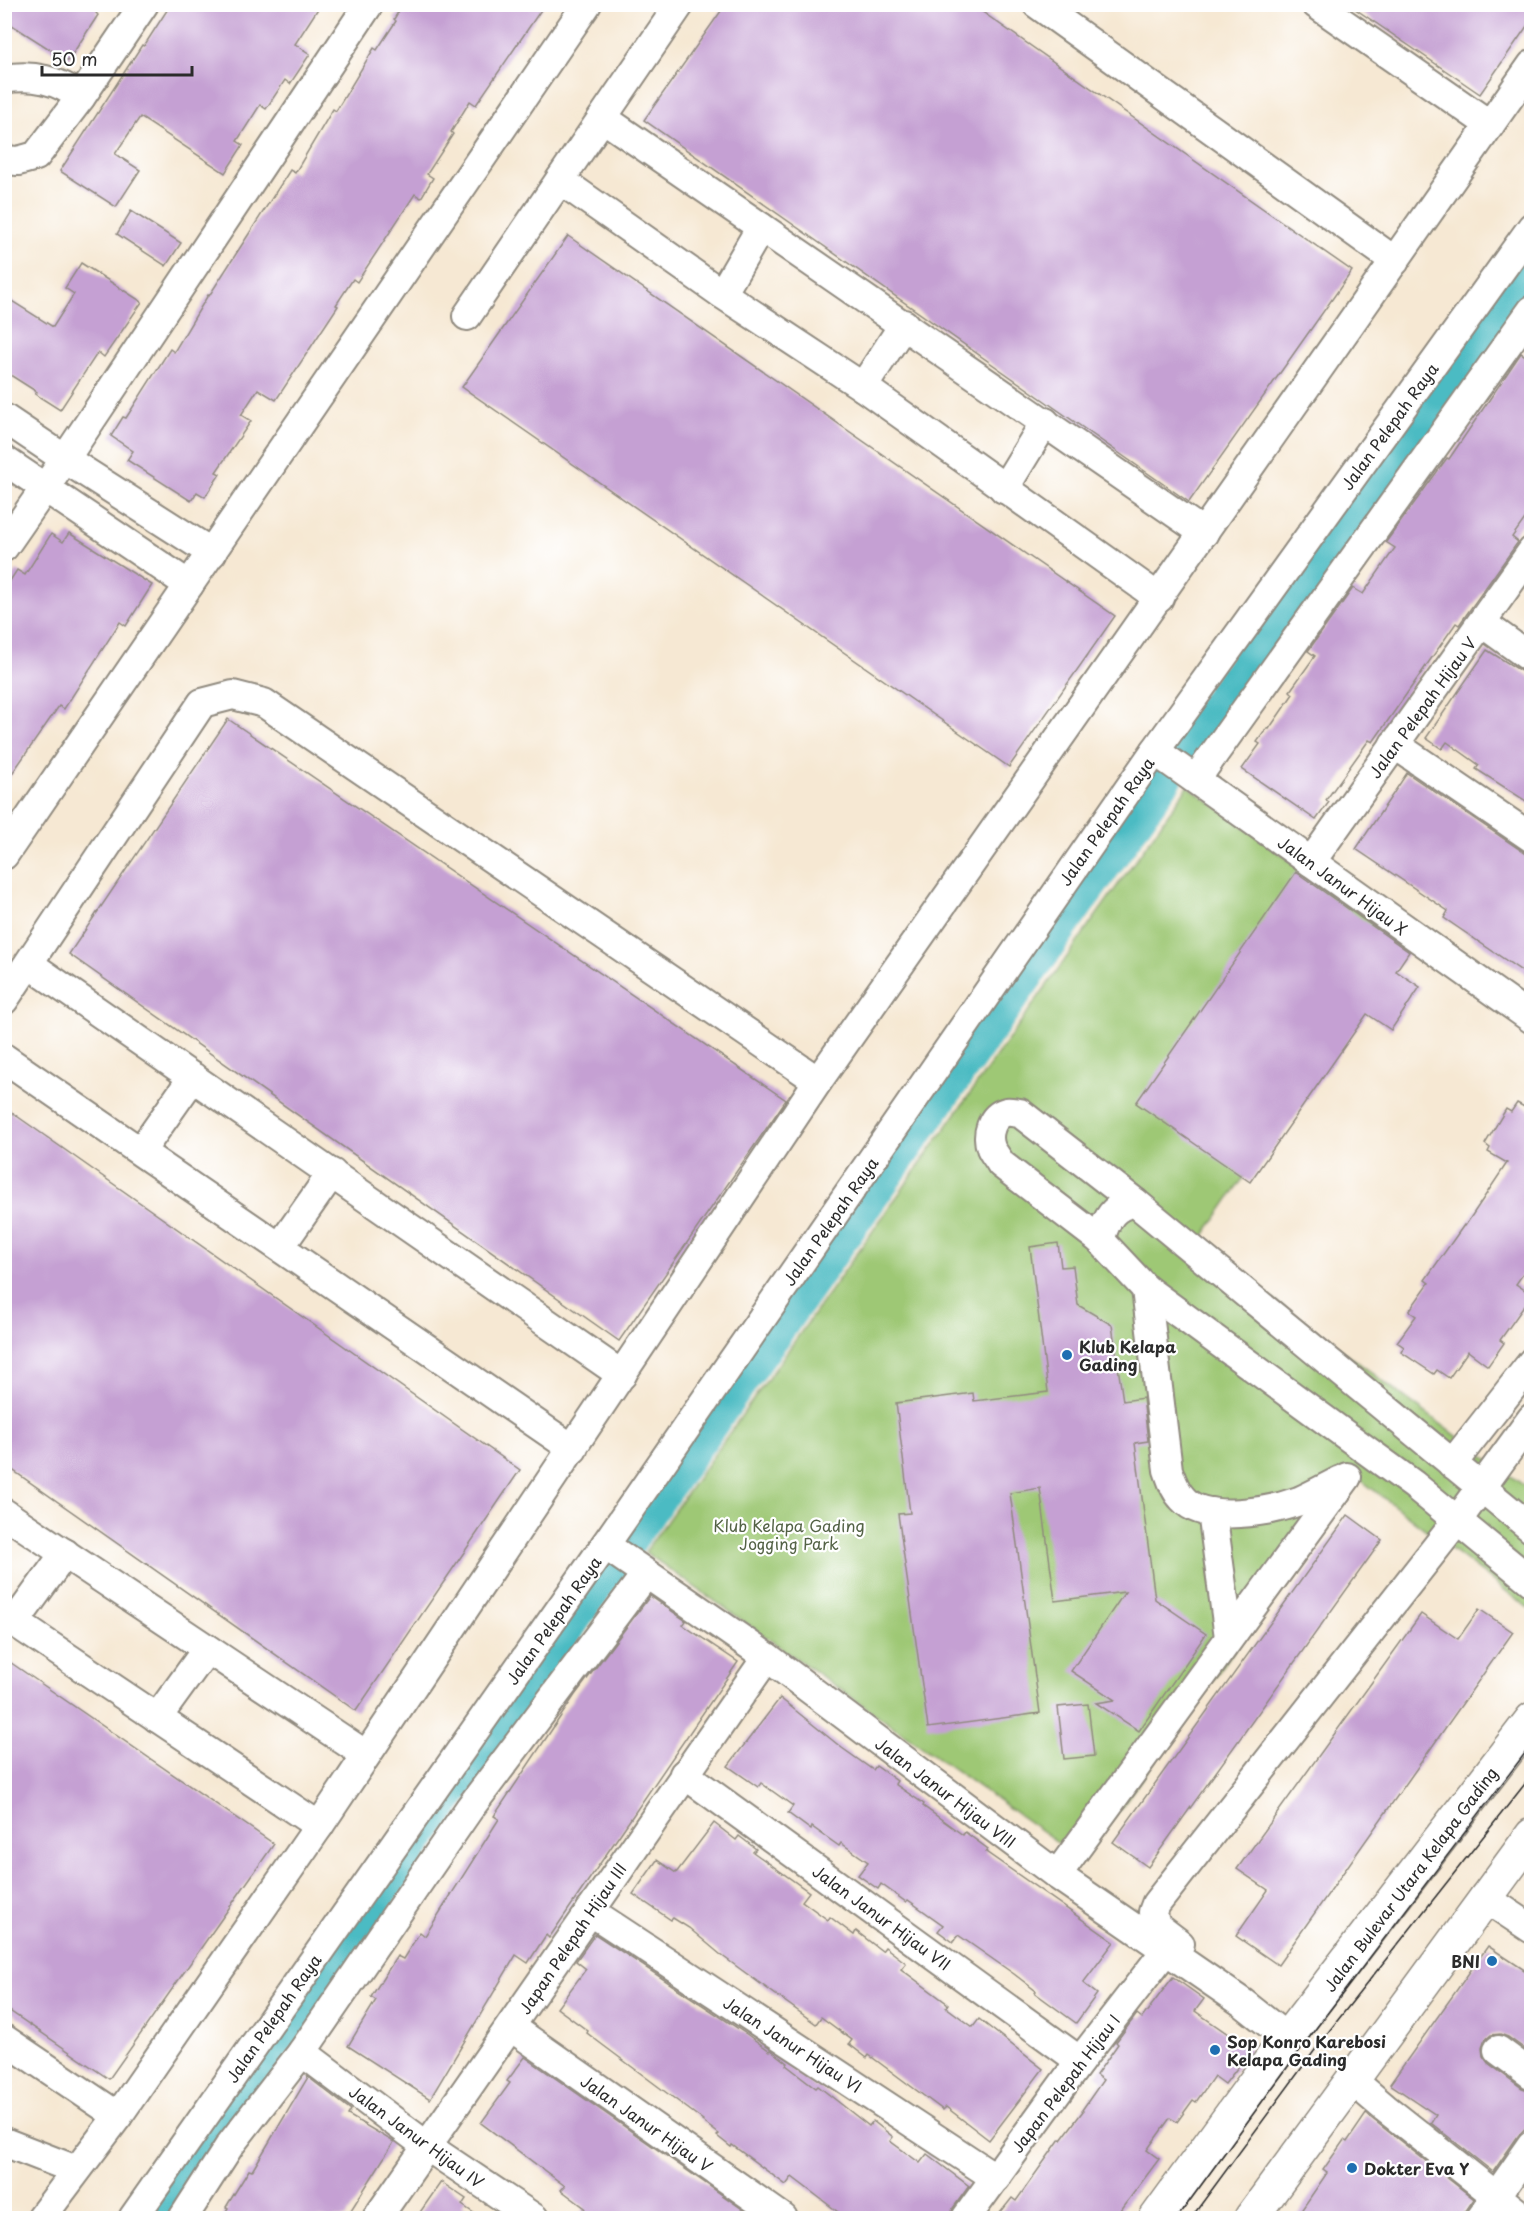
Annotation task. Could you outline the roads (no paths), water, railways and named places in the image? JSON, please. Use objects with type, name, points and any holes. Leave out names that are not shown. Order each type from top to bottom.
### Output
[{"type":"main road","name":"Jalan Bulevar Utara Kelapa Gading","points":[[1156,2218],[1291,2033],[1532,1719]]},
{"type":"main road","points":[[1251,2218],[1484,1897],[1532,1835]]},
{"type":"street","points":[[4,160],[18,161],[36,156],[81,97],[144,4]]},
{"type":"street","points":[[4,547],[369,4]]},
{"type":"street","points":[[4,855],[587,4]]},
{"type":"street","points":[[467,316],[680,4]]},
{"type":"street","points":[[1036,4],[1395,261]]},
{"type":"street","points":[[1316,4],[1490,125]]},
{"type":"street","points":[[41,2218],[118,2116],[319,1826],[818,1081],[1532,65]]},
{"type":"street","points":[[4,79],[22,76],[47,79],[70,89],[81,97]]},
{"type":"street","points":[[603,118],[1204,533]]},
{"type":"street","points":[[560,180],[722,294],[863,387],[1159,598]]},
{"type":"street","points":[[722,294],[761,227]]},
{"type":"street","name":"Jalan Pelepah Raya","points":[[133,2218],[608,1547],[1155,751],[1532,227]]},
{"type":"street","points":[[1188,773],[1532,310]]},
{"type":"street","points":[[863,387],[904,324]]},
{"type":"street","points":[[4,418],[212,553]]},
{"type":"street","points":[[1004,489],[1045,422]]},
{"type":"street","points":[[4,460],[189,585]]},
{"type":"street","name":"Jalan Pelepah Hijau V","points":[[1311,862],[1532,551]]},
{"type":"street","points":[[1482,624],[1532,659]]},
{"type":"street","points":[[4,1000],[202,703],[233,695],[264,703],[818,1081]]},
{"type":"street","points":[[1394,744],[1532,838]]},
{"type":"street","name":"Jalan Janur Hijau X","points":[[1155,751],[1532,1019]]},
{"type":"street","points":[[29,964],[622,1376]]},
{"type":"street","points":[[4,1058],[573,1449]]},
{"type":"street","points":[[141,1151],[193,1077]]},
{"type":"street","points":[[1532,1529],[1136,1203],[1020,1113],[1007,1112],[996,1117],[990,1129],[989,1141],[991,1149],[1001,1164],[1100,1240],[1146,1288],[1414,1485],[1532,1582]]},
{"type":"street","points":[[280,1247],[332,1173]]},
{"type":"street","points":[[1100,1240],[1111,1214],[1125,1204],[1136,1203]]},
{"type":"street","points":[[1146,1288],[1168,1470],[1173,1485],[1184,1500],[1197,1509],[1212,1512],[1264,1510],[1299,1501],[1380,1460]]},
{"type":"street","points":[[1452,1464],[1532,1362]]},
{"type":"street","points":[[1291,2033],[1155,1925],[1153,1912],[1156,1904],[1457,1521],[1532,1418]]},
{"type":"street","points":[[1057,1875],[1228,1637],[1347,1477]]},
{"type":"street","points":[[1212,1512],[1228,1637]]},
{"type":"street","points":[[4,1513],[366,1755]]},
{"type":"street","name":"Jalan Janur Hijau VIII","points":[[608,1547],[767,1657],[1057,1875],[1243,2003],[1291,2033]]},
{"type":"street","points":[[65,1554],[10,1618],[319,1826]]},
{"type":"street","points":[[183,2218],[230,2145],[302,2052],[469,1809],[641,1570]]},
{"type":"street","points":[[158,1718],[207,1649]]},
{"type":"street","name":"Japan Pelepah Hijau III","points":[[377,2218],[767,1657]]},
{"type":"street","name":"Jalan Janur Hijau VII","points":[[684,1774],[1080,2061]]},
{"type":"street","points":[[1484,1897],[1532,1929]]},
{"type":"street","name":"Jalan Janur Hijau VI","points":[[590,1911],[996,2178]]},
{"type":"street","name":"Japan Pelepah Hijau I","points":[[966,2218],[1080,2061],[1166,1950]]},
{"type":"street","name":"Jalan Janur Hijau V","points":[[511,2027],[783,2218]]},
{"type":"street","points":[[4,2039],[118,2116]]},
{"type":"street","points":[[1498,2050],[1532,2075]]},
{"type":"street","name":"Jalan Janur Hijau IV","points":[[302,2052],[428,2146],[534,2218]]},
{"type":"street","points":[[1352,2080],[1502,2212]]},
{"type":"street","points":[[4,2142],[76,2170]]},
{"type":"street","points":[[1502,2212],[1532,2145]]},
{"type":"street","points":[[1502,2212],[1532,2175]]},
{"type":"waterway","points":[[1184,751],[1532,263]]},
{"type":"waterway","points":[[151,2218],[1165,778]]},
{"type":"tram line","points":[[1177,2218],[1317,2027],[1532,1744]]},
{"type":"tram line","points":[[1191,2218],[1326,2035],[1532,1775]]},
{"type":"place","name":"Klub Kelapa Gading","points":[[1067,1355]]},
{"type":"place","name":"BNI","points":[[1492,1961]]},
{"type":"place","name":"Sop Konro Karebosi Kelapa Gading","points":[[1215,2050]]},
{"type":"place","name":"Dokter Eva Y","points":[[1352,2168]]},
{"type":"park label","name":"Klub Kelapa Gading Jogging Park","points":[[789,1534]]}]
